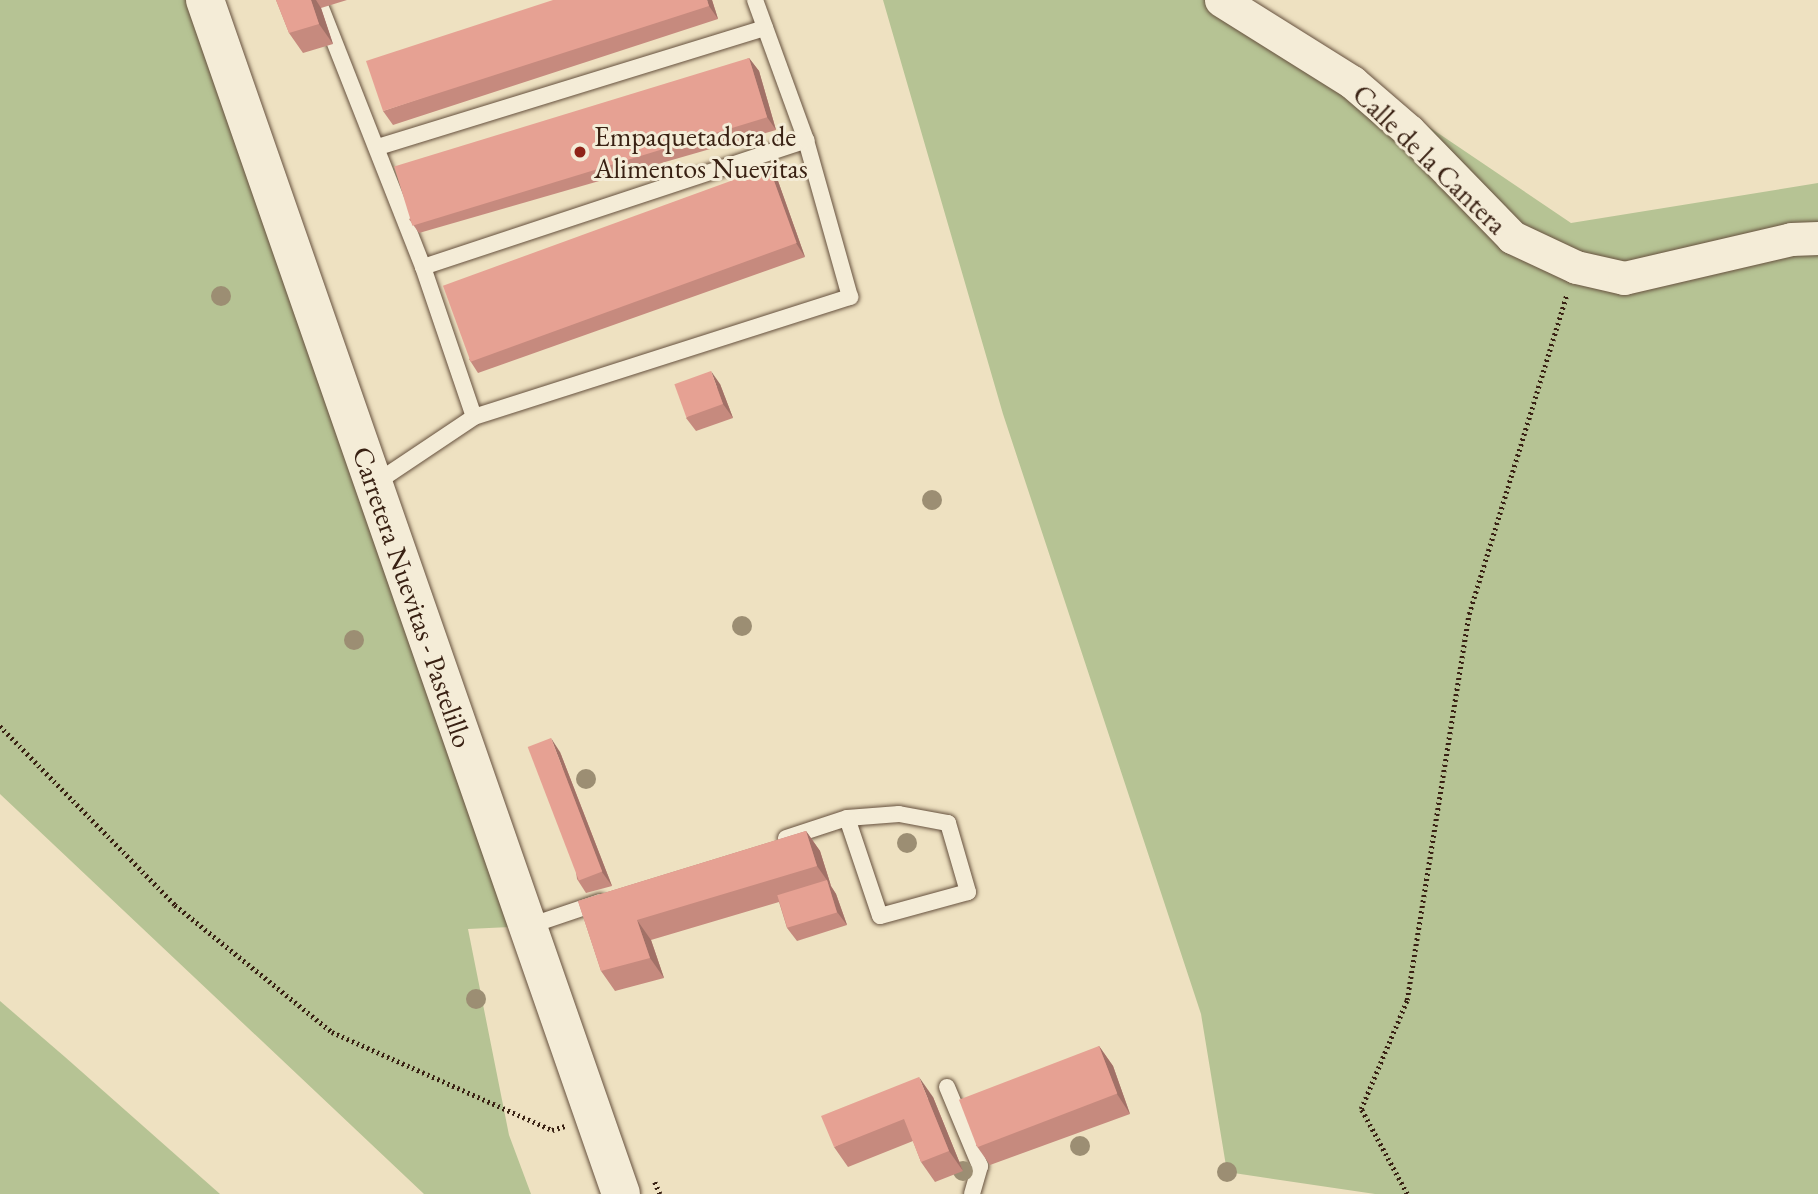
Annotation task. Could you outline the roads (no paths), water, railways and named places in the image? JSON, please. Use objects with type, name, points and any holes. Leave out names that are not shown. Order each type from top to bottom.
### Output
[{"type":"main road","name":"Carretera Nuevitas - Pastelillo","points":[[205,0],[621,1194]]},
{"type":"street","name":"Calle de la Cantera","points":[[1221,0],[1352,82],[1409,131],[1512,237],[1576,267],[1624,278],[1791,239],[1818,238]]},
{"type":"lane","points":[[374,484],[474,417],[850,297],[806,140],[755,0]]},
{"type":"lane","points":[[321,8],[423,267],[474,417]]},
{"type":"lane","points":[[378,148],[765,29]]},
{"type":"lane","points":[[423,267],[806,140]]},
{"type":"lane","points":[[767,845],[847,818],[899,814],[948,823],[968,892],[880,916],[847,818]]},
{"type":"lane","points":[[529,926],[622,895]]},
{"type":"lane","points":[[947,1087],[980,1166],[972,1194]]},
{"type":"place","name":"Empaquetadora de Alimentos Nuevitas","points":[[580,152]]}]
